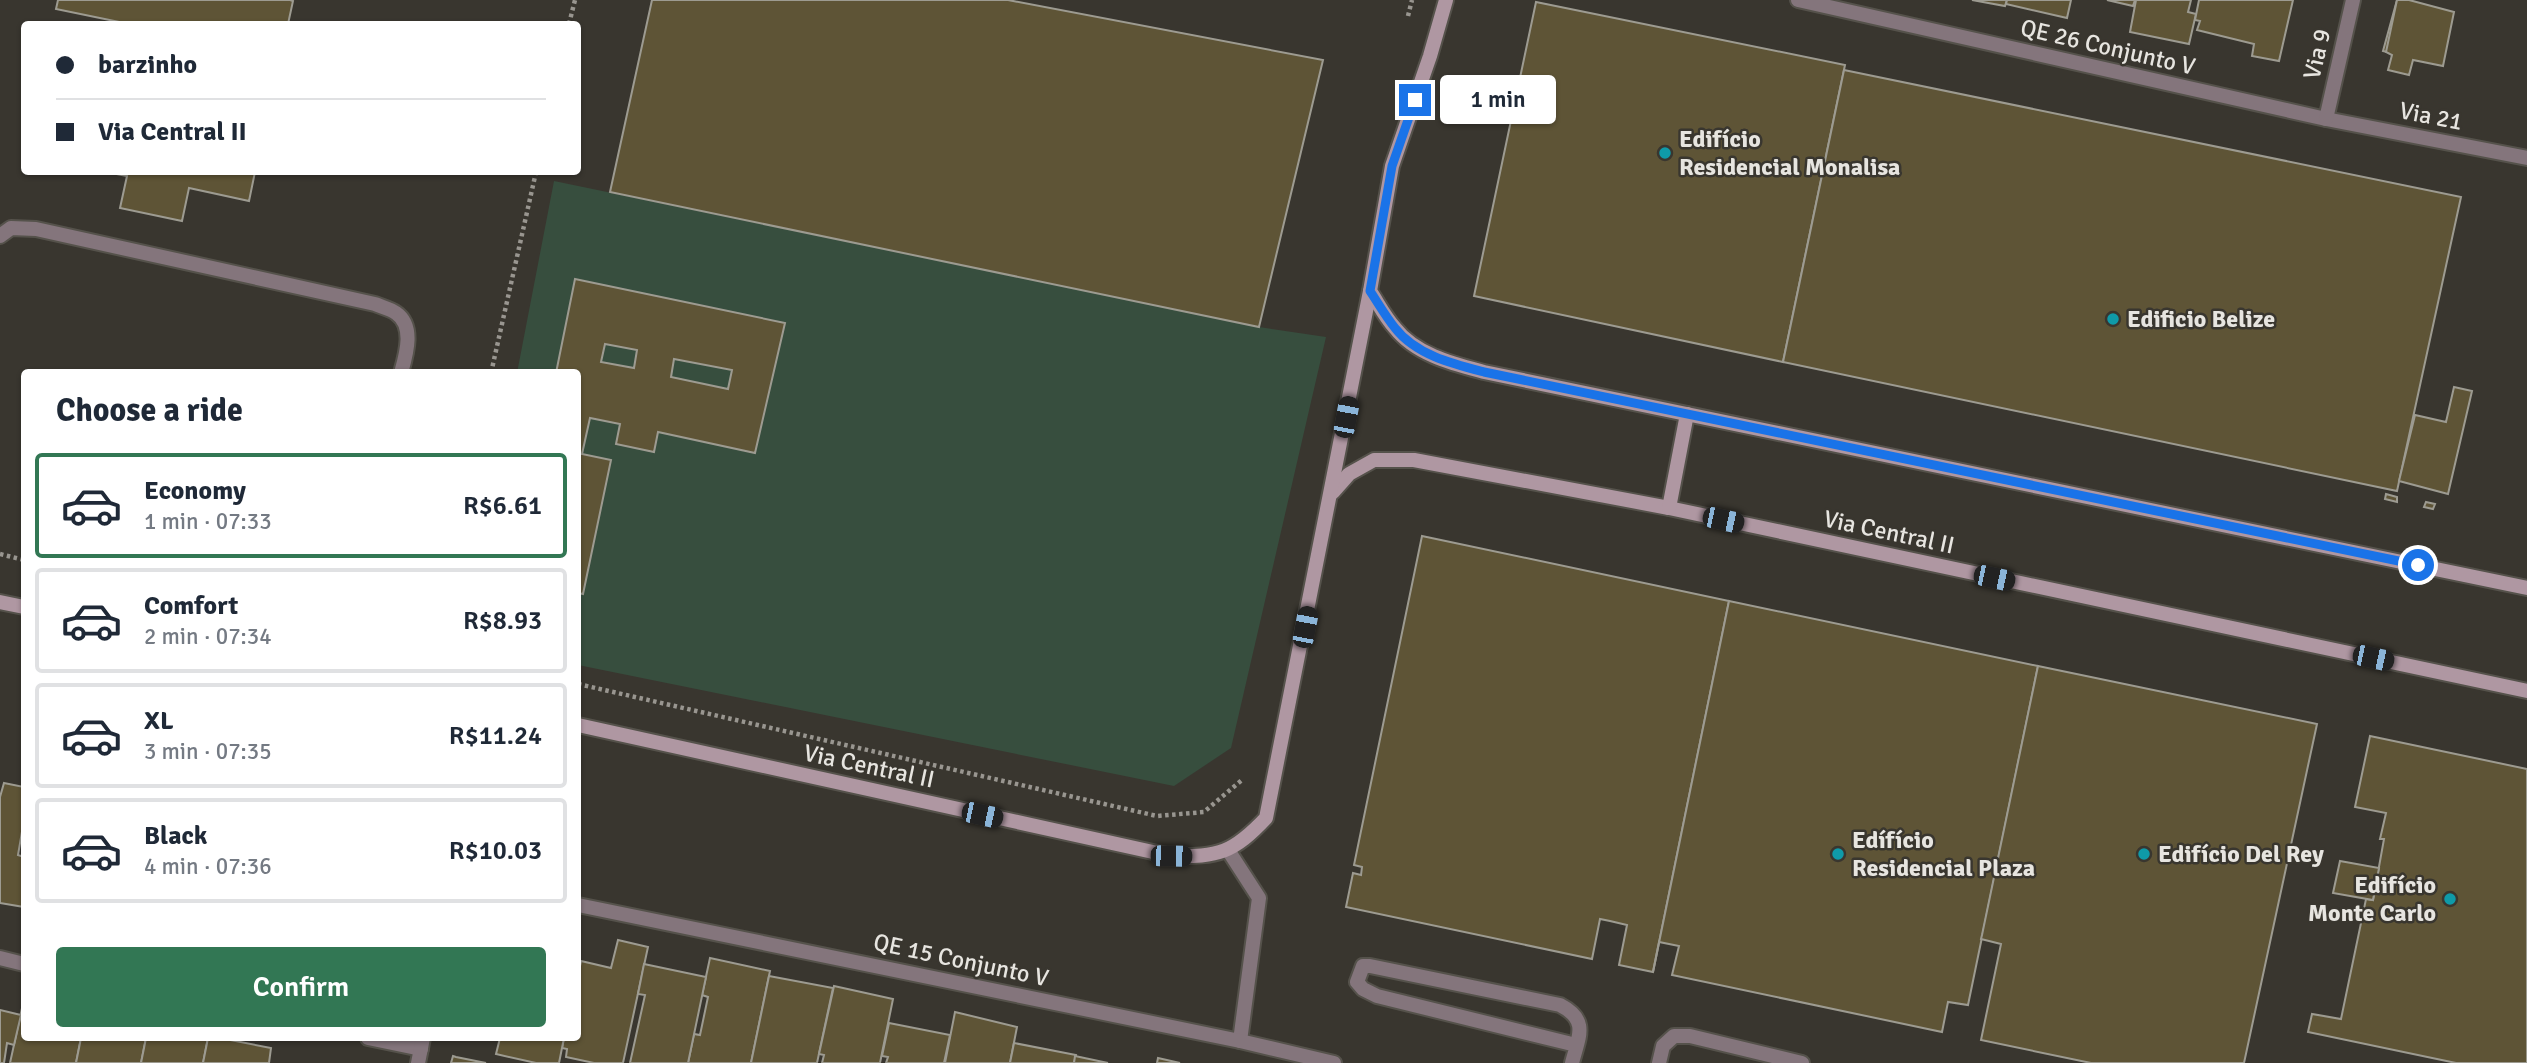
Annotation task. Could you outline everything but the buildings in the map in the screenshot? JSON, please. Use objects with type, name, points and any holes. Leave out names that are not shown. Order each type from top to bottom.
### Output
[{"type":"street","name":"Via Central II","points":[[581,726],[1171,856],[1206,857],[1245,841],[1266,818],[1332,493],[1392,166],[1430,56],[1446,0]]},
{"type":"street","name":"QE 26 Conjunto V","points":[[1798,0],[2326,119]]},
{"type":"street","name":"Via 9","points":[[2326,119],[2353,0]]},
{"type":"street","name":"Via 21","points":[[2326,119],[2527,158]]},
{"type":"street","points":[[0,236],[11,228],[36,229],[375,304],[398,314],[406,325],[408,335],[402,369]]},
{"type":"street","points":[[1370,291],[1396,330],[1425,352],[1451,363],[2527,588]]},
{"type":"street","points":[[1669,508],[1687,414]]},
{"type":"street","name":"Via Central II","points":[[1332,493],[1349,474],[1374,460],[1414,460],[1669,508],[2527,691]]},
{"type":"street","points":[[0,602],[21,606]]},
{"type":"street","points":[[1228,850],[1259,898],[1240,1041]]},
{"type":"street","name":"QE 15 Conjunto V","points":[[581,906],[1240,1041],[1334,1063]]},
{"type":"street","points":[[0,958],[21,963]]},
{"type":"street","points":[[1572,1063],[1576,1045],[1580,1026],[1578,1018],[1560,1005],[1370,966],[1363,966],[1359,972],[1357,982],[1363,989],[1377,996],[1576,1045]]},
{"type":"street","points":[[1659,1063],[1663,1046],[1674,1036],[1689,1036],[1802,1063]]},
{"type":"street","points":[[381,1041],[421,1050]]},
{"type":"path","points":[[570,21],[575,0]]},
{"type":"path","points":[[1406,27],[1412,0]]},
{"type":"path","points":[[492,369],[535,175]]},
{"type":"path","points":[[0,554],[21,559]]},
{"type":"path","points":[[581,685],[1157,816],[1204,812],[1249,774]]},
{"type":"green space","points":[[554,181],[1259,327],[1326,337],[1231,748],[1174,786],[581,666],[581,369],[518,369]]},
{"type":"place","name":"Edifício Residencial Monalisa","points":[[1665,153]]},
{"type":"place","name":"Edificio Belize","points":[[2113,319]]},
{"type":"place","name":"Edífício Residencial Plaza","points":[[1838,854]]},
{"type":"place","name":"Edifício Del Rey","points":[[2144,854]]},
{"type":"place","name":"Edifício Monte Carlo","points":[[2450,899]]},
{"type":"route","points":[[1415,100],[1392,166],[1370,291],[1396,330],[1425,352],[1484,372],[2418,565]]}]
